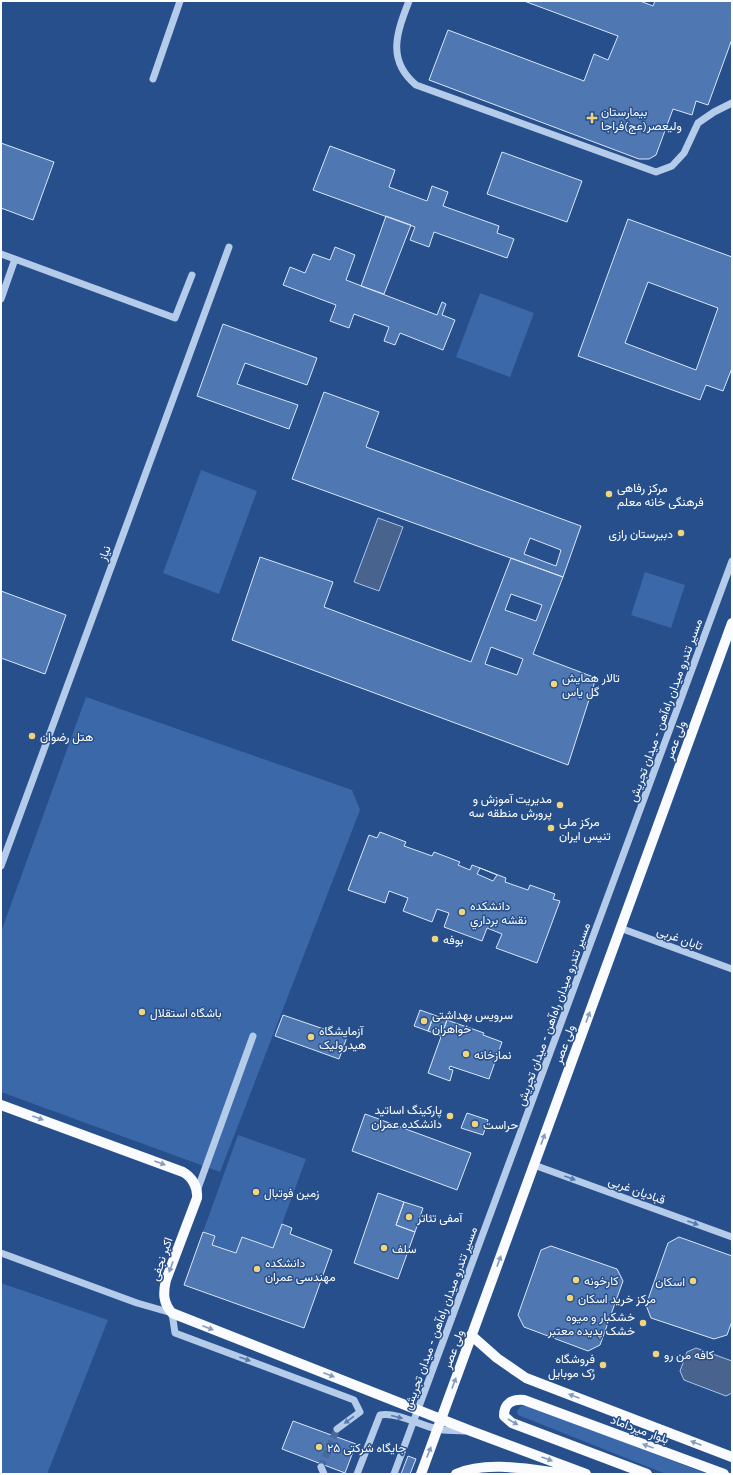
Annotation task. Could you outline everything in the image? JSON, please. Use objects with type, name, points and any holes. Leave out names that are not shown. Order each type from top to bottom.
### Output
[{"type":"main road","name":"ولی عصر","points":[[421,1474],[732,623]]},
{"type":"main road","points":[[1,1105],[183,1172],[192,1179],[197,1191]]},
{"type":"main road","name":"اکبر نجفی","points":[[172,1314],[166,1305],[164,1289],[197,1198],[197,1191]]},
{"type":"main road","points":[[172,1314],[418,1410],[439,1424],[471,1431],[586,1474]]},
{"type":"main road","points":[[471,1335],[497,1358],[526,1378],[732,1457]]},
{"type":"main road","name":"بلوار میرداماد","points":[[647,1474],[512,1423],[504,1416],[505,1407],[510,1402],[524,1400],[724,1474]]},
{"type":"main road","points":[[456,1474],[463,1471],[481,1468],[501,1468],[567,1474]]},
{"type":"street","points":[[153,79],[180,1]]},
{"type":"street","points":[[409,1],[396,39],[396,52],[407,78],[416,85],[656,172],[672,166],[684,153],[698,123],[714,112],[732,103]]},
{"type":"street","name":"نیاز","points":[[1,866],[228,247]]},
{"type":"street","points":[[1,254],[175,318],[192,275]]},
{"type":"street","points":[[1,298],[16,259]]},
{"type":"street","name":"مسیر تندرو میدان راه‌آهن - میدان تجریش","points":[[394,1474],[732,561]]},
{"type":"street","name":"تابان غربی","points":[[620,928],[732,969]]},
{"type":"street","points":[[197,1191],[253,1036]]},
{"type":"street","name":"قبادیان غربی","points":[[534,1165],[732,1237]]},
{"type":"street","points":[[1,1253],[137,1304],[172,1314],[175,1333],[354,1400],[360,1412],[337,1429]]},
{"type":"street","points":[[357,1474],[380,1415],[386,1414],[413,1421],[439,1424]]},
{"type":"shaded area","points":[[480,293],[534,313],[510,377],[456,357]]},
{"type":"shaded area","points":[[201,470],[257,491],[219,594],[163,573]]},
{"type":"shaded area","points":[[378,518],[403,527],[379,591],[354,582]]},
{"type":"shaded area","points":[[645,572],[685,585],[671,628],[631,615]]},
{"type":"shaded area","name":"باشگاه استقلال","points":[[86,697],[352,790],[360,810],[220,1172],[1,1092],[1,932]]},
{"type":"shaded area","name":"زمین فوتبال","points":[[238,1135],[306,1159],[273,1248],[242,1237],[236,1253],[212,1245],[215,1236],[203,1232]]},
{"type":"shaded area","points":[[1,1283],[108,1320],[47,1474],[1,1474]]},
{"type":"shaded area","points":[[696,1348],[732,1361],[732,1393],[726,1396],[684,1380],[680,1371],[687,1352]]},
{"type":"shaded area","points":[[521,1406],[529,1406],[707,1474],[666,1474],[518,1415],[517,1411]]},
{"type":"building","points":[[524,1],[640,1],[653,6],[655,1],[732,1],[732,39],[708,105],[696,101],[692,115],[673,109],[656,155],[649,159],[639,159],[429,80],[448,30],[584,81],[594,54],[608,60],[618,36]]},
{"type":"building","points":[[1,143],[54,162],[33,220],[1,208]]},
{"type":"building","points":[[330,146],[395,170],[389,187],[427,201],[432,186],[448,192],[443,206],[499,226],[497,233],[514,239],[507,258],[434,232],[429,247],[410,240],[415,227],[313,190]]},
{"type":"building","points":[[502,152],[582,181],[567,222],[487,194]]},
{"type":"building","points":[[386,216],[411,225],[384,294],[361,286]]},
{"type":"building","points":[[628,219],[732,257],[732,368],[723,391],[706,385],[700,400],[578,356]],"holes":[[[648,282],[718,308],[696,370],[625,343]]]},
{"type":"building","points":[[335,247],[355,255],[346,280],[437,315],[442,302],[446,304],[442,315],[455,320],[443,350],[400,333],[395,345],[384,341],[389,327],[354,314],[349,328],[330,321],[336,305],[283,285],[290,267],[305,273],[313,254],[330,260]]},
{"type":"building","points":[[223,324],[317,358],[307,385],[245,363],[237,384],[298,405],[289,429],[197,396]]},
{"type":"building","points":[[324,392],[379,412],[366,447],[581,526],[563,577],[292,479]],"holes":[[[530,538],[561,550],[556,566],[524,554]]]},
{"type":"building","points":[[260,557],[333,582],[324,607],[471,662],[511,558],[563,577],[533,654],[596,678],[568,765],[232,640]],"holes":[[[511,594],[542,605],[536,621],[505,610]],[[491,647],[523,659],[517,675],[485,664]]]},
{"type":"building","points":[[1,591],[66,615],[45,674],[1,658]]},
{"type":"building","points":[[380,832],[406,842],[404,846],[432,856],[434,852],[460,862],[458,865],[470,870],[472,865],[506,878],[505,882],[528,890],[530,885],[555,894],[553,899],[560,901],[537,963],[496,948],[502,934],[487,928],[482,941],[444,927],[449,913],[437,909],[432,922],[403,911],[408,898],[389,891],[385,903],[348,890],[369,835],[377,838]]},
{"type":"building","points":[[480,868],[497,875],[493,881],[477,874]]},
{"type":"building","name":"سرویس بهداشتی خواهران","points":[[420,1010],[434,1015],[428,1031],[414,1026]]},
{"type":"building","name":"آزمایشگاه هیدرولیک","points":[[283,1015],[347,1037],[339,1059],[275,1036]]},
{"type":"building","points":[[434,1015],[447,1020],[441,1036],[428,1031]]},
{"type":"building","name":"نمازخانه","points":[[447,1020],[484,1033],[483,1035],[502,1042],[489,1079],[450,1066],[449,1069],[453,1070],[450,1081],[428,1073]]},
{"type":"building","name":"حراست","points":[[467,1113],[488,1120],[483,1135],[461,1128]]},
{"type":"building","points":[[365,1114],[471,1153],[457,1190],[352,1151]]},
{"type":"building","name":"سلف","points":[[378,1193],[404,1202],[396,1225],[415,1232],[398,1279],[354,1263]]},
{"type":"building","name":"آمفی تئاتر","points":[[404,1202],[423,1208],[415,1232],[396,1225]]},
{"type":"building","name":"دانشکده مهندسی عمران","points":[[282,1224],[292,1228],[290,1234],[332,1250],[304,1328],[184,1285],[203,1232],[215,1236],[212,1245],[236,1253],[242,1237],[273,1248]]},
{"type":"building","name":"اسکان","points":[[679,1237],[732,1256],[732,1321],[727,1335],[714,1339],[651,1318],[646,1305],[668,1243]]},
{"type":"building","name":"مرکز خرید اسکان","points":[[551,1246],[617,1269],[623,1281],[600,1345],[588,1351],[524,1327],[518,1315],[541,1250]]},
{"type":"building","name":"جایگاه شرکتی ۲۵","points":[[293,1421],[356,1444],[345,1473],[282,1449]]},
{"type":"building","points":[[408,1456],[416,1459],[410,1474],[401,1474]]},
{"type":"tunnel","points":[[321,1467],[337,1429]]},
{"type":"place","name":"بیمارستان ولیعصر(عج)فراجا","points":[[592,118]]},
{"type":"place","name":"مرکز رفاهی فرهنگی خانه معلم","points":[[609,494]]},
{"type":"place","name":"دبیرستان رازی","points":[[681,533]]},
{"type":"place","name":"تالار همایش گل یاس","points":[[554,684]]},
{"type":"place","name":"هتل رضوان","points":[[32,736]]},
{"type":"place","name":"مدیریت آموزش و پرورش منطقه سه","points":[[560,805]]},
{"type":"place","name":"مرکز ملی تنیس ایران","points":[[551,828]]},
{"type":"place","name":"دانشكده نقشه برداري","points":[[462,912]]},
{"type":"place","name":"بوفه","points":[[435,939]]},
{"type":"place","name":"باشگاه استقلال","points":[[142,1012]]},
{"type":"place","name":"سرویس بهداشتی خواهران","points":[[424,1021]]},
{"type":"place","name":"آزمایشگاه هیدرولیک","points":[[311,1037]]},
{"type":"place","name":"نمازخانه","points":[[466,1054]]},
{"type":"place","name":"پارکینگ اساتید دانشکده عمران","points":[[450,1116]]},
{"type":"place","name":"حراست","points":[[475,1124]]},
{"type":"place","name":"زمین فوتبال","points":[[256,1192]]},
{"type":"place","name":"آمفی تئاتر","points":[[409,1217]]},
{"type":"place","name":"سلف","points":[[384,1248]]},
{"type":"place","name":"دانشکده مهندسی عمران","points":[[257,1269]]},
{"type":"place","name":"کارخونه","points":[[576,1280]]},
{"type":"place","name":"اسکان","points":[[693,1281]]},
{"type":"place","name":"مرکز خرید اسکان","points":[[570,1298]]},
{"type":"place","name":"خشکبار و میوه خشک پدیده معتبر","points":[[643,1323]]},
{"type":"place","name":"کافه من رو","points":[[656,1354]]},
{"type":"place","name":"فروشگاه رُک موبایل","points":[[603,1365]]},
{"type":"place","name":"جایگاه شرکتی ۲۵","points":[[319,1447]]}]
